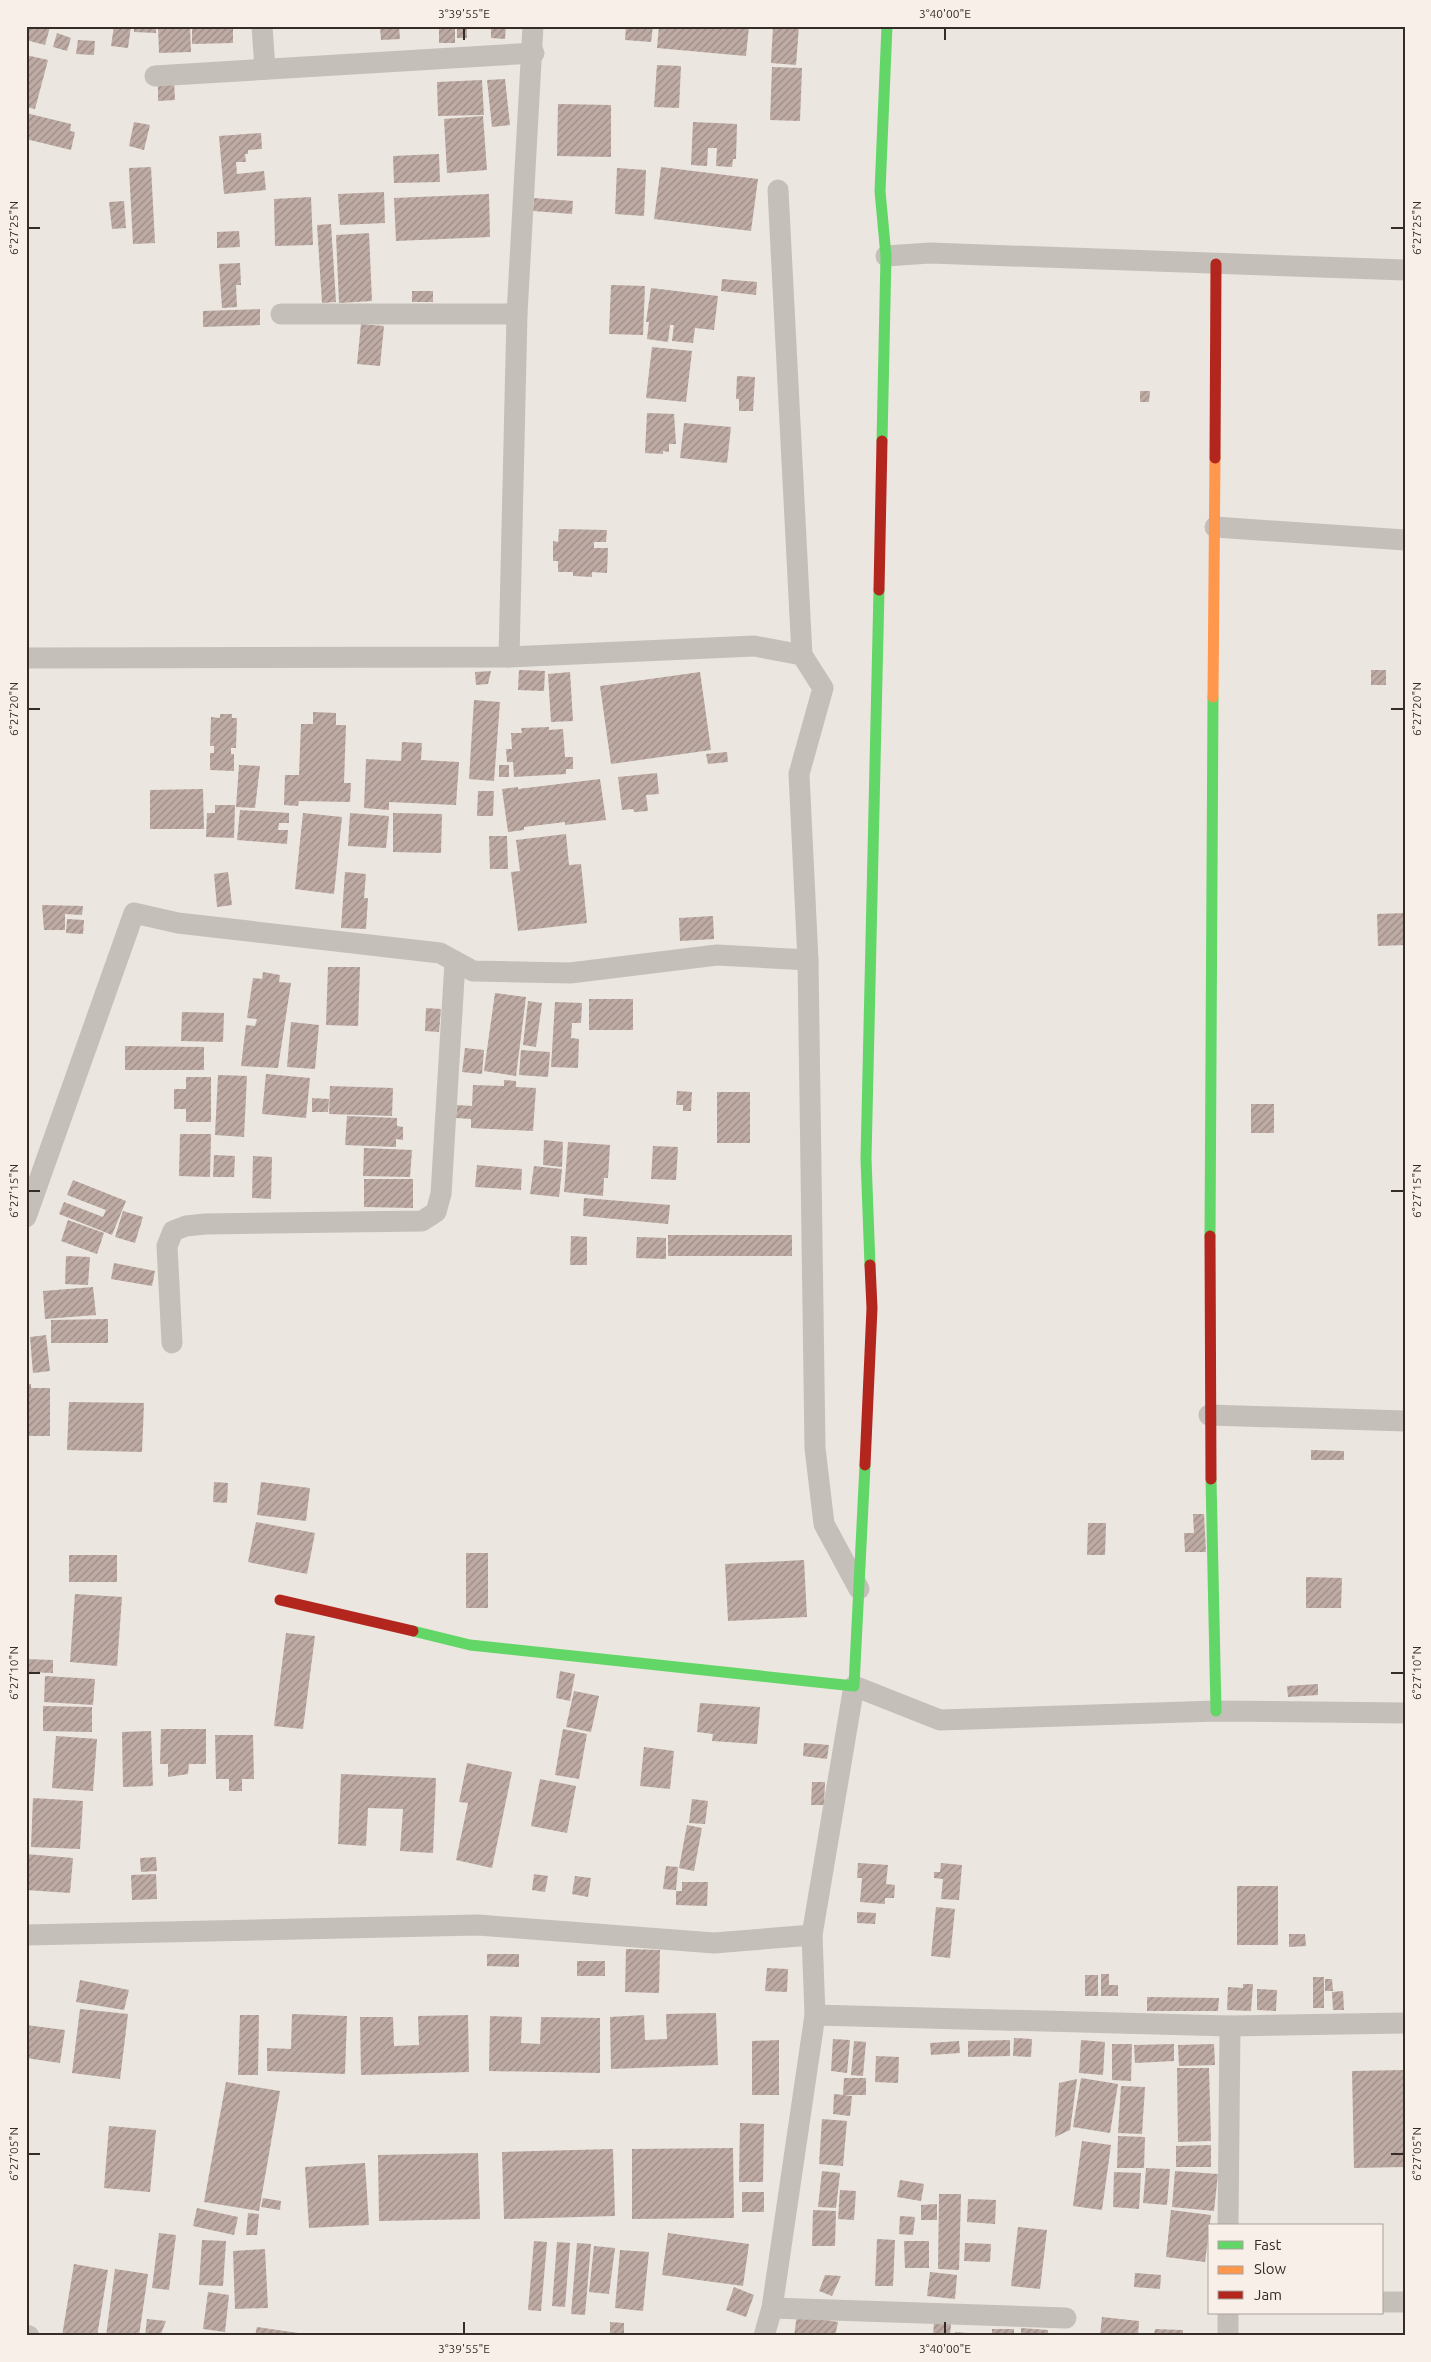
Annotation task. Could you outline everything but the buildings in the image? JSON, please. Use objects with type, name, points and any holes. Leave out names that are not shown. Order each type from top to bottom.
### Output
[{"type":"street","points":[[262,26],[264,69]]},
{"type":"street","points":[[509,657],[517,314],[534,52],[534,26]]},
{"type":"street","points":[[764,2336],[772,2308],[815,2015],[812,1935],[854,1686],[860,1589],[872,1308],[866,1158],[886,256],[880,191],[887,26]]},
{"type":"street","points":[[155,76],[534,52]]},
{"type":"street","points":[[778,190],[802,655],[823,688],[799,774],[808,960],[815,1448],[824,1524],[860,1589]]},
{"type":"street","points":[[886,256],[930,253],[1405,270]]},
{"type":"street","points":[[1216,264],[1209,1416],[1216,1711]]},
{"type":"street","points":[[281,314],[517,314]]},
{"type":"street","points":[[1215,527],[1405,540]]},
{"type":"street","points":[[26,658],[509,657],[754,646],[802,655]]},
{"type":"street","points":[[26,1217],[134,913],[178,923],[440,953],[473,971],[570,973],[717,955],[808,960]]},
{"type":"street","points":[[172,1343],[167,1246],[173,1231],[186,1226],[205,1224],[422,1221],[436,1212],[441,1194],[455,962]]},
{"type":"street","points":[[1209,1416],[1405,1421]]},
{"type":"street","points":[[280,1600],[470,1645],[854,1686],[940,1720],[1216,1711],[1405,1713]]},
{"type":"street","points":[[26,1934],[478,1925],[714,1943],[812,1935]]},
{"type":"street","points":[[815,2015],[1230,2026],[1405,2023]]},
{"type":"street","points":[[1228,2224],[1230,2026]]},
{"type":"street","points":[[1384,2302],[1405,2302]]},
{"type":"street","points":[[772,2308],[1066,2318]]},
{"type":"street","points":[[1228,2314],[1228,2336]]},
{"type":"traffic: fast","points":[[882,441],[886,256],[880,191],[887,26]]},
{"type":"traffic: fast","points":[[870,1265],[866,1159],[879,590]]},
{"type":"traffic: fast","points":[[1210,1236],[1213,697]]},
{"type":"traffic: fast","points":[[413,1631],[470,1645],[854,1686],[865,1465]]},
{"type":"traffic: fast","points":[[1211,1479],[1216,1711]]},
{"type":"traffic: slow","points":[[1213,697],[1215,458]]},
{"type":"traffic: jam","points":[[1215,458],[1216,264]]},
{"type":"traffic: jam","points":[[879,590],[882,441]]},
{"type":"traffic: jam","points":[[1210,1236],[1211,1479]]},
{"type":"traffic: jam","points":[[865,1465],[872,1308],[870,1265]]},
{"type":"traffic: jam","points":[[280,1600],[413,1631]]}]
